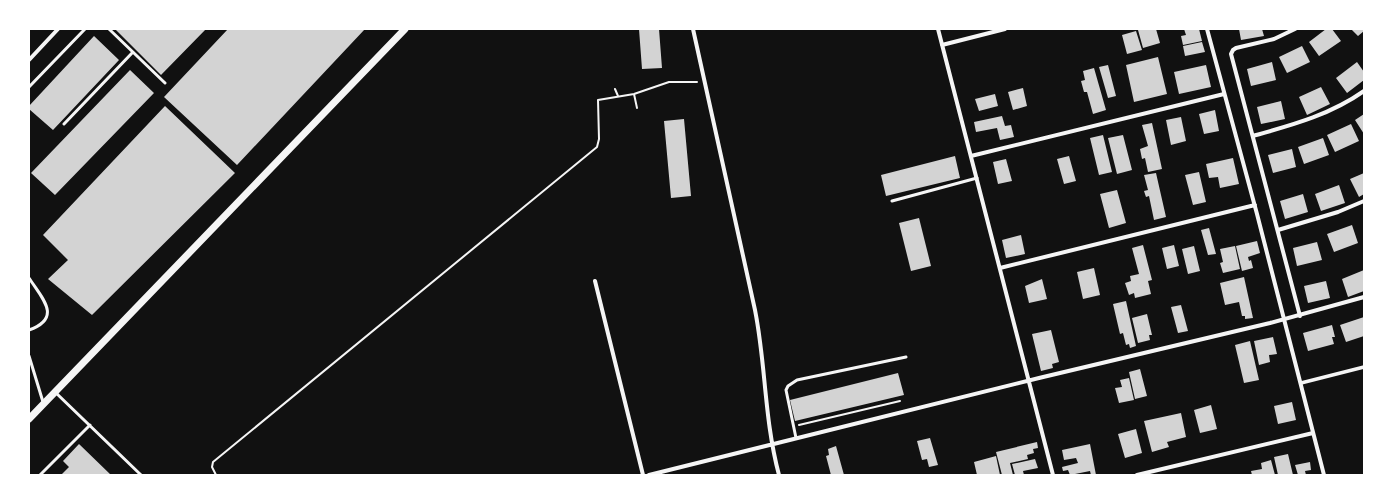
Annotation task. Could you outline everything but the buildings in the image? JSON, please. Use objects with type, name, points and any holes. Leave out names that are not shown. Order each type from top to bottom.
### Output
[{"type":"street","points":[[29,60],[58,29]]},
{"type":"street","points":[[29,419],[110,333],[405,29]]},
{"type":"street","points":[[693,29],[760,333],[764,392],[771,444],[779,475]]},
{"type":"street","points":[[938,29],[1053,475]]},
{"type":"street","points":[[942,45],[1005,29]]},
{"type":"street","points":[[1207,29],[1255,205],[1324,475]]},
{"type":"street","points":[[1295,29],[1274,39],[1233,50],[1231,54],[1300,316]]},
{"type":"street","points":[[1253,136],[1305,121],[1331,111],[1364,91]]},
{"type":"street","points":[[971,156],[1224,94]]},
{"type":"street","points":[[1278,230],[1338,212],[1364,201]]},
{"type":"street","points":[[1000,268],[1255,205]]},
{"type":"street","points":[[594,281],[643,475]]},
{"type":"street","points":[[649,475],[771,444],[1285,320],[1364,296]]},
{"type":"street","points":[[1301,383],[1364,367]]},
{"type":"street","points":[[1137,475],[1313,433]]},
{"type":"lane","points":[[29,87],[84,29]]},
{"type":"lane","points":[[109,29],[165,83]]},
{"type":"lane","points":[[64,124],[133,52]]},
{"type":"lane","points":[[892,201],[977,178]]},
{"type":"lane","points":[[29,278],[48,306],[48,315],[41,326],[29,330]]},
{"type":"lane","points":[[29,356],[44,404]]},
{"type":"lane","points":[[796,438],[786,390],[796,380],[906,357]]},
{"type":"lane","points":[[55,392],[141,475]]},
{"type":"lane","points":[[40,475],[90,425]]},
{"type":"path","points":[[216,475],[212,467],[213,462],[597,147],[599,139],[598,100],[634,94],[669,82],[684,80],[704,83]]},
{"type":"path","points":[[615,89],[618,96]]},
{"type":"path","points":[[634,94],[637,108]]},
{"type":"path","points":[[886,399],[887,404]]},
{"type":"path","points":[[794,427],[900,401]]},
{"type":"path","points":[[851,408],[852,413]]},
{"type":"path","points":[[818,416],[819,421]]}]
